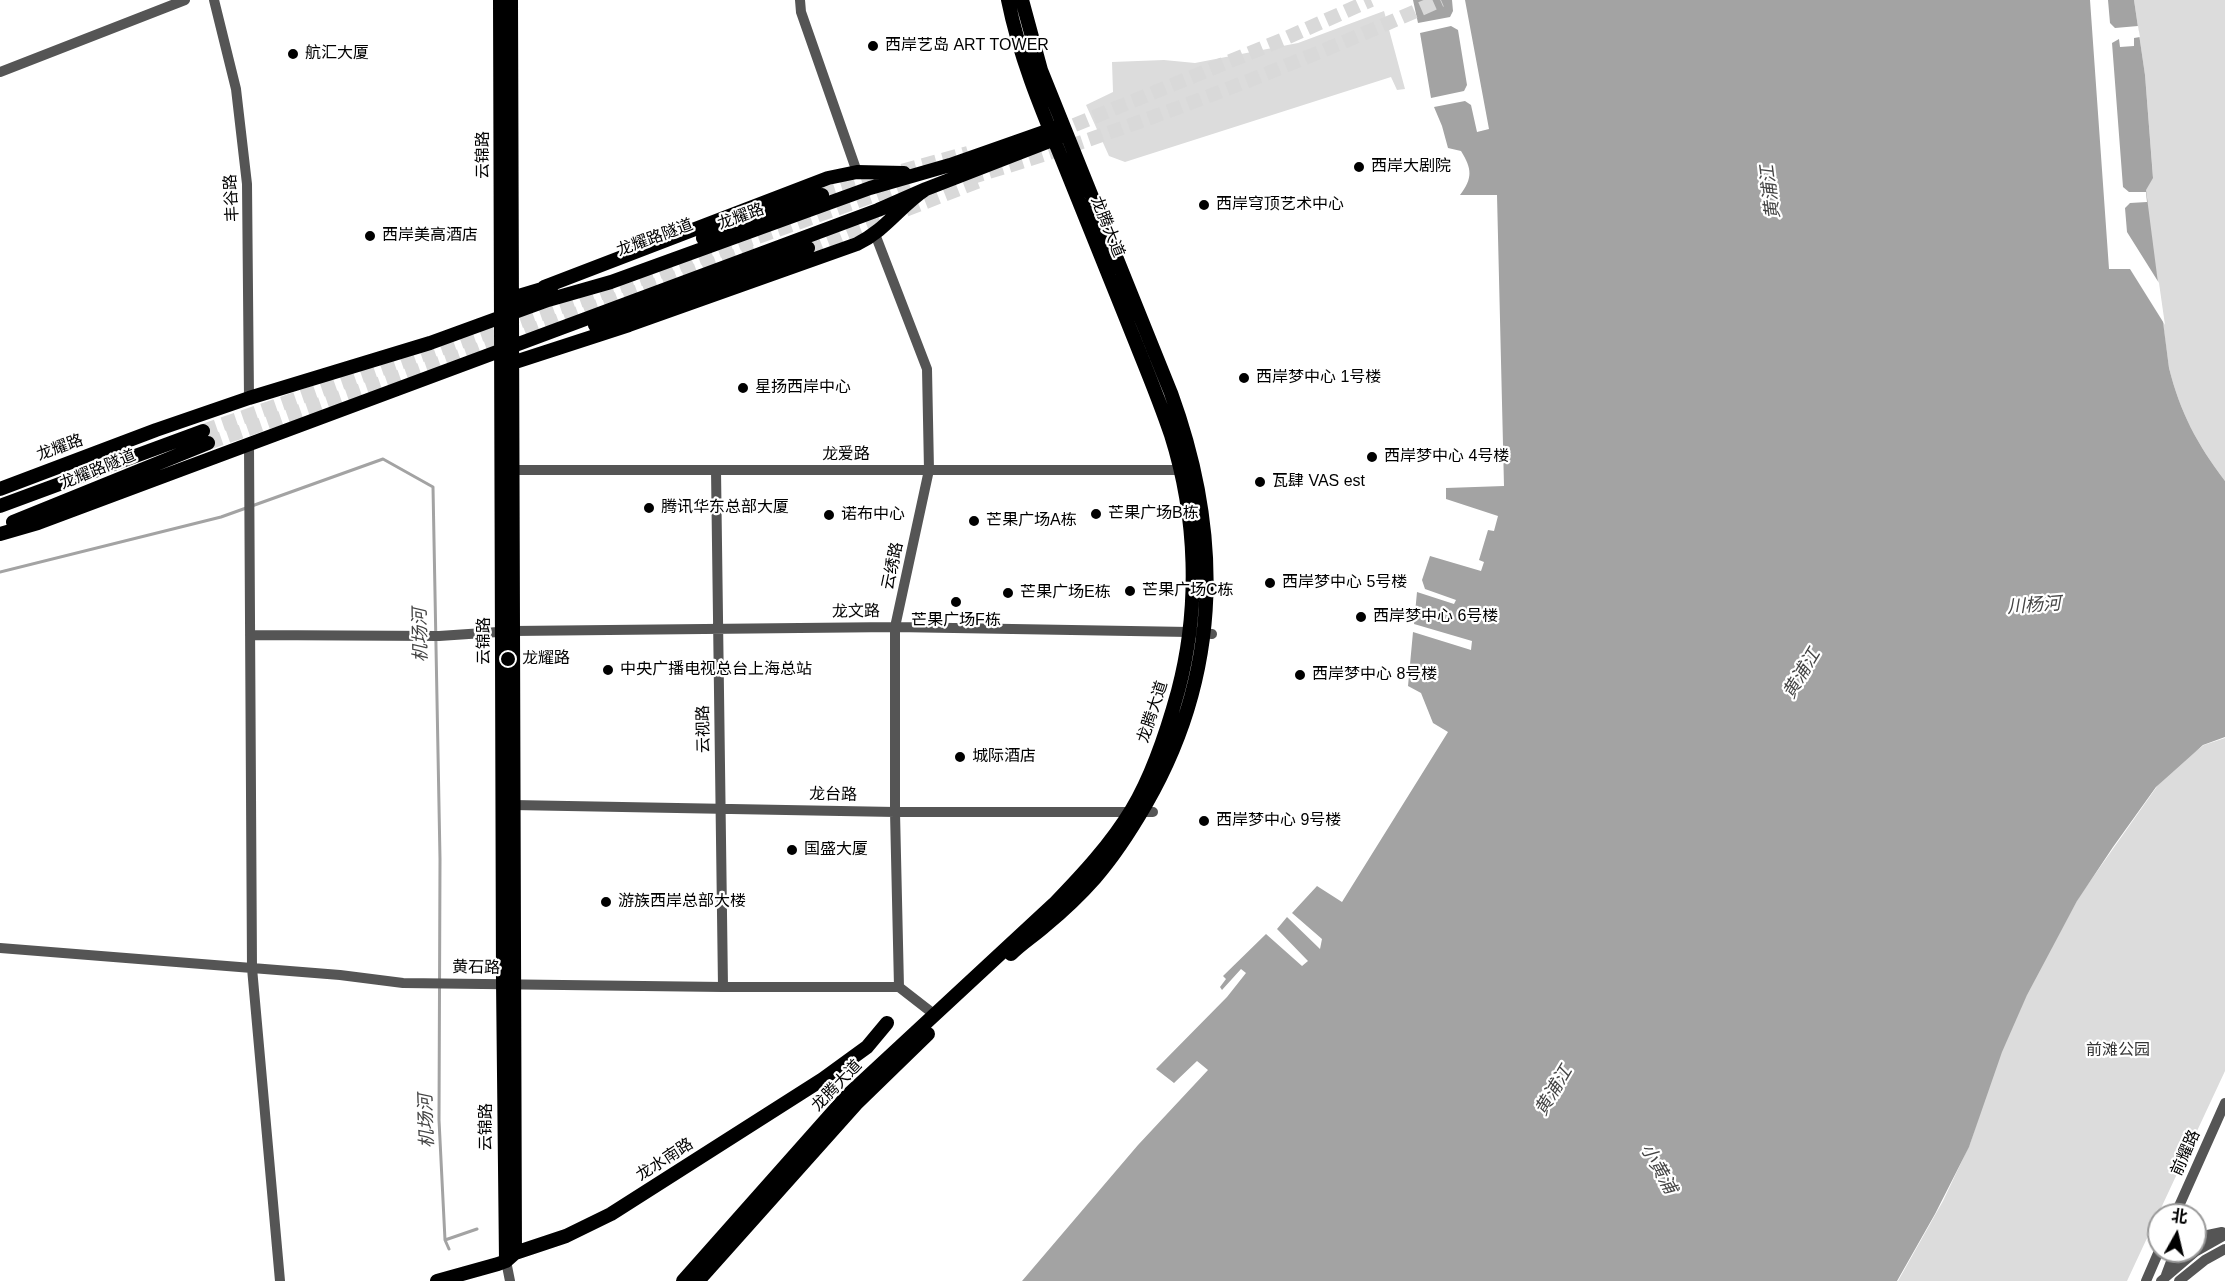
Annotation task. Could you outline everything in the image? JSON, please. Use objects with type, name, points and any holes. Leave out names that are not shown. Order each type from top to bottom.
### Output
[{"type":"main road","name":"云锦路","points":[[500,0],[507,348],[511,1257]]},
{"type":"main road","name":"云锦路","points":[[506,315],[512,298],[511,0]]},
{"type":"main road","name":"龙腾大道","points":[[698,1281],[856,1104],[1141,812],[1143,790],[1202,633],[1207,588],[1206,550],[1199,491],[1190,451],[1171,393],[1062,133],[1027,74],[1008,0]]},
{"type":"main road","name":"龙腾大道","points":[[1022,0],[1041,70],[1062,133],[1158,398],[1180,470],[1188,513],[1202,633]]},
{"type":"main road","name":"龙耀路","points":[[546,294],[611,282],[870,188],[1062,133]]},
{"type":"main road","points":[[0,534],[249,445],[878,210],[1062,133]]},
{"type":"main road","name":"龙耀路","points":[[0,489],[156,430],[249,398],[391,356],[506,315],[546,294],[770,199],[828,178],[857,172],[899,174],[950,165]]},
{"type":"main road","points":[[512,363],[629,325],[846,248],[875,234],[914,197],[926,189]]},
{"type":"main road","name":"龙耀路隧道","points":[[512,298],[546,294],[601,276],[822,195]]},
{"type":"main road","points":[[529,340],[588,327],[808,248]]},
{"type":"main road","points":[[539,354],[588,327]]},
{"type":"main road","name":"云锦路","points":[[507,348],[512,363],[512,470],[507,631],[513,805],[509,985]]},
{"type":"main road","name":"龙耀路隧道","points":[[0,506],[206,437],[0,527]]},
{"type":"main road","name":"龙腾大道","points":[[682,1281],[848,1095],[939,1017]]},
{"type":"main road","name":"龙水南路","points":[[437,1281],[566,1236],[611,1214],[823,1080],[867,1047],[887,1023]]},
{"type":"street","points":[[0,72],[185,0]]},
{"type":"street","name":"丰谷路","points":[[214,0],[236,89],[247,184],[249,398]]},
{"type":"street","points":[[800,0],[801,12],[857,172]]},
{"type":"street","name":"云绣路","points":[[875,234],[927,369],[929,470],[895,627],[895,812],[899,987]]},
{"type":"street","points":[[249,445],[252,968],[280,1281]]},
{"type":"street","name":"龙爱路","points":[[512,470],[1180,470]]},
{"type":"street","name":"云视路","points":[[716,470],[723,987]]},
{"type":"street","name":"龙文路","points":[[250,635],[436,636],[507,631],[895,627],[1202,633]]},
{"type":"street","name":"龙台路","points":[[513,805],[895,812],[1141,812]]},
{"type":"street","name":"黄石路","points":[[0,948],[422,983],[899,987]]},
{"type":"street","points":[[899,987],[939,1017]]},
{"type":"street","name":"前耀路","points":[[2183,1203],[2192,1175],[2225,1103]]},
{"type":"street","points":[[2207,1236],[2225,1233]]},
{"type":"street","points":[[2207,1243],[2225,1233]]},
{"type":"street","points":[[2207,1257],[2221,1251]]},
{"type":"street","points":[[2179,1281],[2205,1260],[2221,1251]]},
{"type":"street","name":"云锦路","points":[[510,1281],[511,1257]]},
{"type":"street","points":[[2146,1281],[2154,1263]]},
{"type":"street","points":[[2164,1280],[2170,1263]]},
{"type":"street","points":[[2164,1280],[2181,1263]]},
{"type":"green space","points":[[2134,0],[2225,0],[2225,481],[2191,427],[2178,399],[2169,368],[2145,190],[2153,177],[2145,75]]},
{"type":"green space","points":[[1384,11],[1405,89],[1397,90],[1391,77],[1125,162],[1109,156],[1086,105],[1113,92],[1112,62],[1164,60],[1195,63],[1298,43]]},
{"type":"green space","name":"前滩公园","points":[[2225,738],[2225,1071],[2163,1203],[2147,1203],[2147,1238],[2127,1281],[1898,1281],[1943,1201],[1970,1144],[1996,1064],[2030,987],[2079,897],[2158,785],[2181,762],[2204,745]]},
{"type":"water","points":[[1413,0],[1452,0],[1453,11],[1450,17],[1418,23]]},
{"type":"water","points":[[1465,0],[2134,0],[2145,75],[2153,178],[2146,190],[2169,368],[2178,399],[2191,427],[2225,481],[2225,737],[2203,745],[2156,787],[2077,901],[2027,995],[2002,1052],[1969,1147],[1897,1281],[1022,1281],[1138,1145],[1208,1070],[1197,1061],[1174,1083],[1156,1069],[1227,997],[1246,973],[1241,969],[1222,990],[1220,987],[1226,979],[1223,976],[1266,934],[1302,966],[1308,961],[1277,929],[1287,917],[1320,949],[1322,939],[1292,913],[1317,886],[1342,902],[1448,732],[1433,723],[1421,693],[1408,686],[1413,632],[1471,650],[1472,641],[1414,624],[1417,592],[1454,604],[1456,600],[1425,589],[1422,580],[1430,556],[1481,571],[1484,562],[1479,560],[1488,530],[1494,531],[1498,516],[1446,499],[1446,488],[1504,486],[1497,195],[1460,195],[1469,178],[1469,168],[1461,151],[1448,148],[1434,107],[1465,101],[1471,105],[1477,132],[1489,129]]},
{"type":"water","points":[[1451,26],[1458,30],[1467,85],[1464,91],[1431,98],[1420,33]]},
{"type":"pier","points":[[2090,0],[2108,0],[2110,23],[2115,28],[2138,26],[2140,37],[2134,38],[2134,46],[2120,47],[2119,39],[2112,43],[2123,187],[2129,192],[2146,192],[2147,202],[2130,203],[2125,208],[2127,232],[2159,283],[2165,325],[2130,269],[2109,269]]},
{"type":"waterway","name":"机场河","points":[[0,572],[221,517],[383,459],[433,487],[440,859],[439,1120],[445,1240],[449,1249]]},
{"type":"waterway","name":"机场河","points":[[445,1240],[477,1229]]},
{"type":"tunnel","points":[[1055,133],[1284,39],[1371,0]]},
{"type":"tunnel","points":[[969,178],[1089,140],[1208,97],[1441,0]]},
{"type":"tunnel","points":[[822,195],[968,153]]},
{"type":"tunnel","points":[[808,248],[982,180]]},
{"type":"tunnel","points":[[203,431],[576,302],[909,183]]},
{"type":"tunnel","points":[[208,443],[471,352],[754,249]]},
{"type":"place","name":"西岸艺岛 ART TOWER","points":[[873,46]]},
{"type":"place","name":"航汇大厦","points":[[293,54]]},
{"type":"place","name":"西岸大剧院","points":[[1359,167]]},
{"type":"place","name":"西岸穹顶艺术中心","points":[[1204,205]]},
{"type":"place","name":"西岸美高酒店","points":[[370,236]]},
{"type":"place","name":"西岸梦中心 1号楼","points":[[1244,378]]},
{"type":"place","name":"星扬西岸中心","points":[[743,388]]},
{"type":"place","name":"西岸梦中心 4号楼","points":[[1372,457]]},
{"type":"place","name":"瓦肆 VAS est","points":[[1260,482]]},
{"type":"place","name":"腾讯华东总部大厦","points":[[649,508]]},
{"type":"place","name":"芒果广场B栋","points":[[1096,514]]},
{"type":"place","name":"诺布中心","points":[[829,515]]},
{"type":"place","name":"芒果广场A栋","points":[[974,521]]},
{"type":"place","name":"西岸梦中心 5号楼","points":[[1270,583]]},
{"type":"place","name":"芒果广场C栋","points":[[1130,591]]},
{"type":"place","name":"芒果广场E栋","points":[[1008,593]]},
{"type":"place","name":"芒果广场F栋","points":[[956,602]]},
{"type":"place","name":"西岸梦中心 6号楼","points":[[1361,617]]},
{"type":"place","name":"龙耀路","points":[[508,659]]},
{"type":"place","name":"中央广播电视总台上海总站","points":[[608,670]]},
{"type":"place","name":"西岸梦中心 8号楼","points":[[1300,675]]},
{"type":"place","name":"城际酒店","points":[[960,757]]},
{"type":"place","name":"西岸梦中心 9号楼","points":[[1204,821]]},
{"type":"place","name":"国盛大厦","points":[[792,850]]},
{"type":"place","name":"游族西岸总部大楼","points":[[606,902]]},
{"type":"water label","name":"黄浦江","points":[[1771,192]]},
{"type":"water label","name":"川杨河","points":[[2034,606]]},
{"type":"water label","name":"黄浦江","points":[[1802,674]]},
{"type":"water label","name":"黄浦江","points":[[1554,1091]]},
{"type":"water label","name":"小黄浦","points":[[1658,1169]]}]
